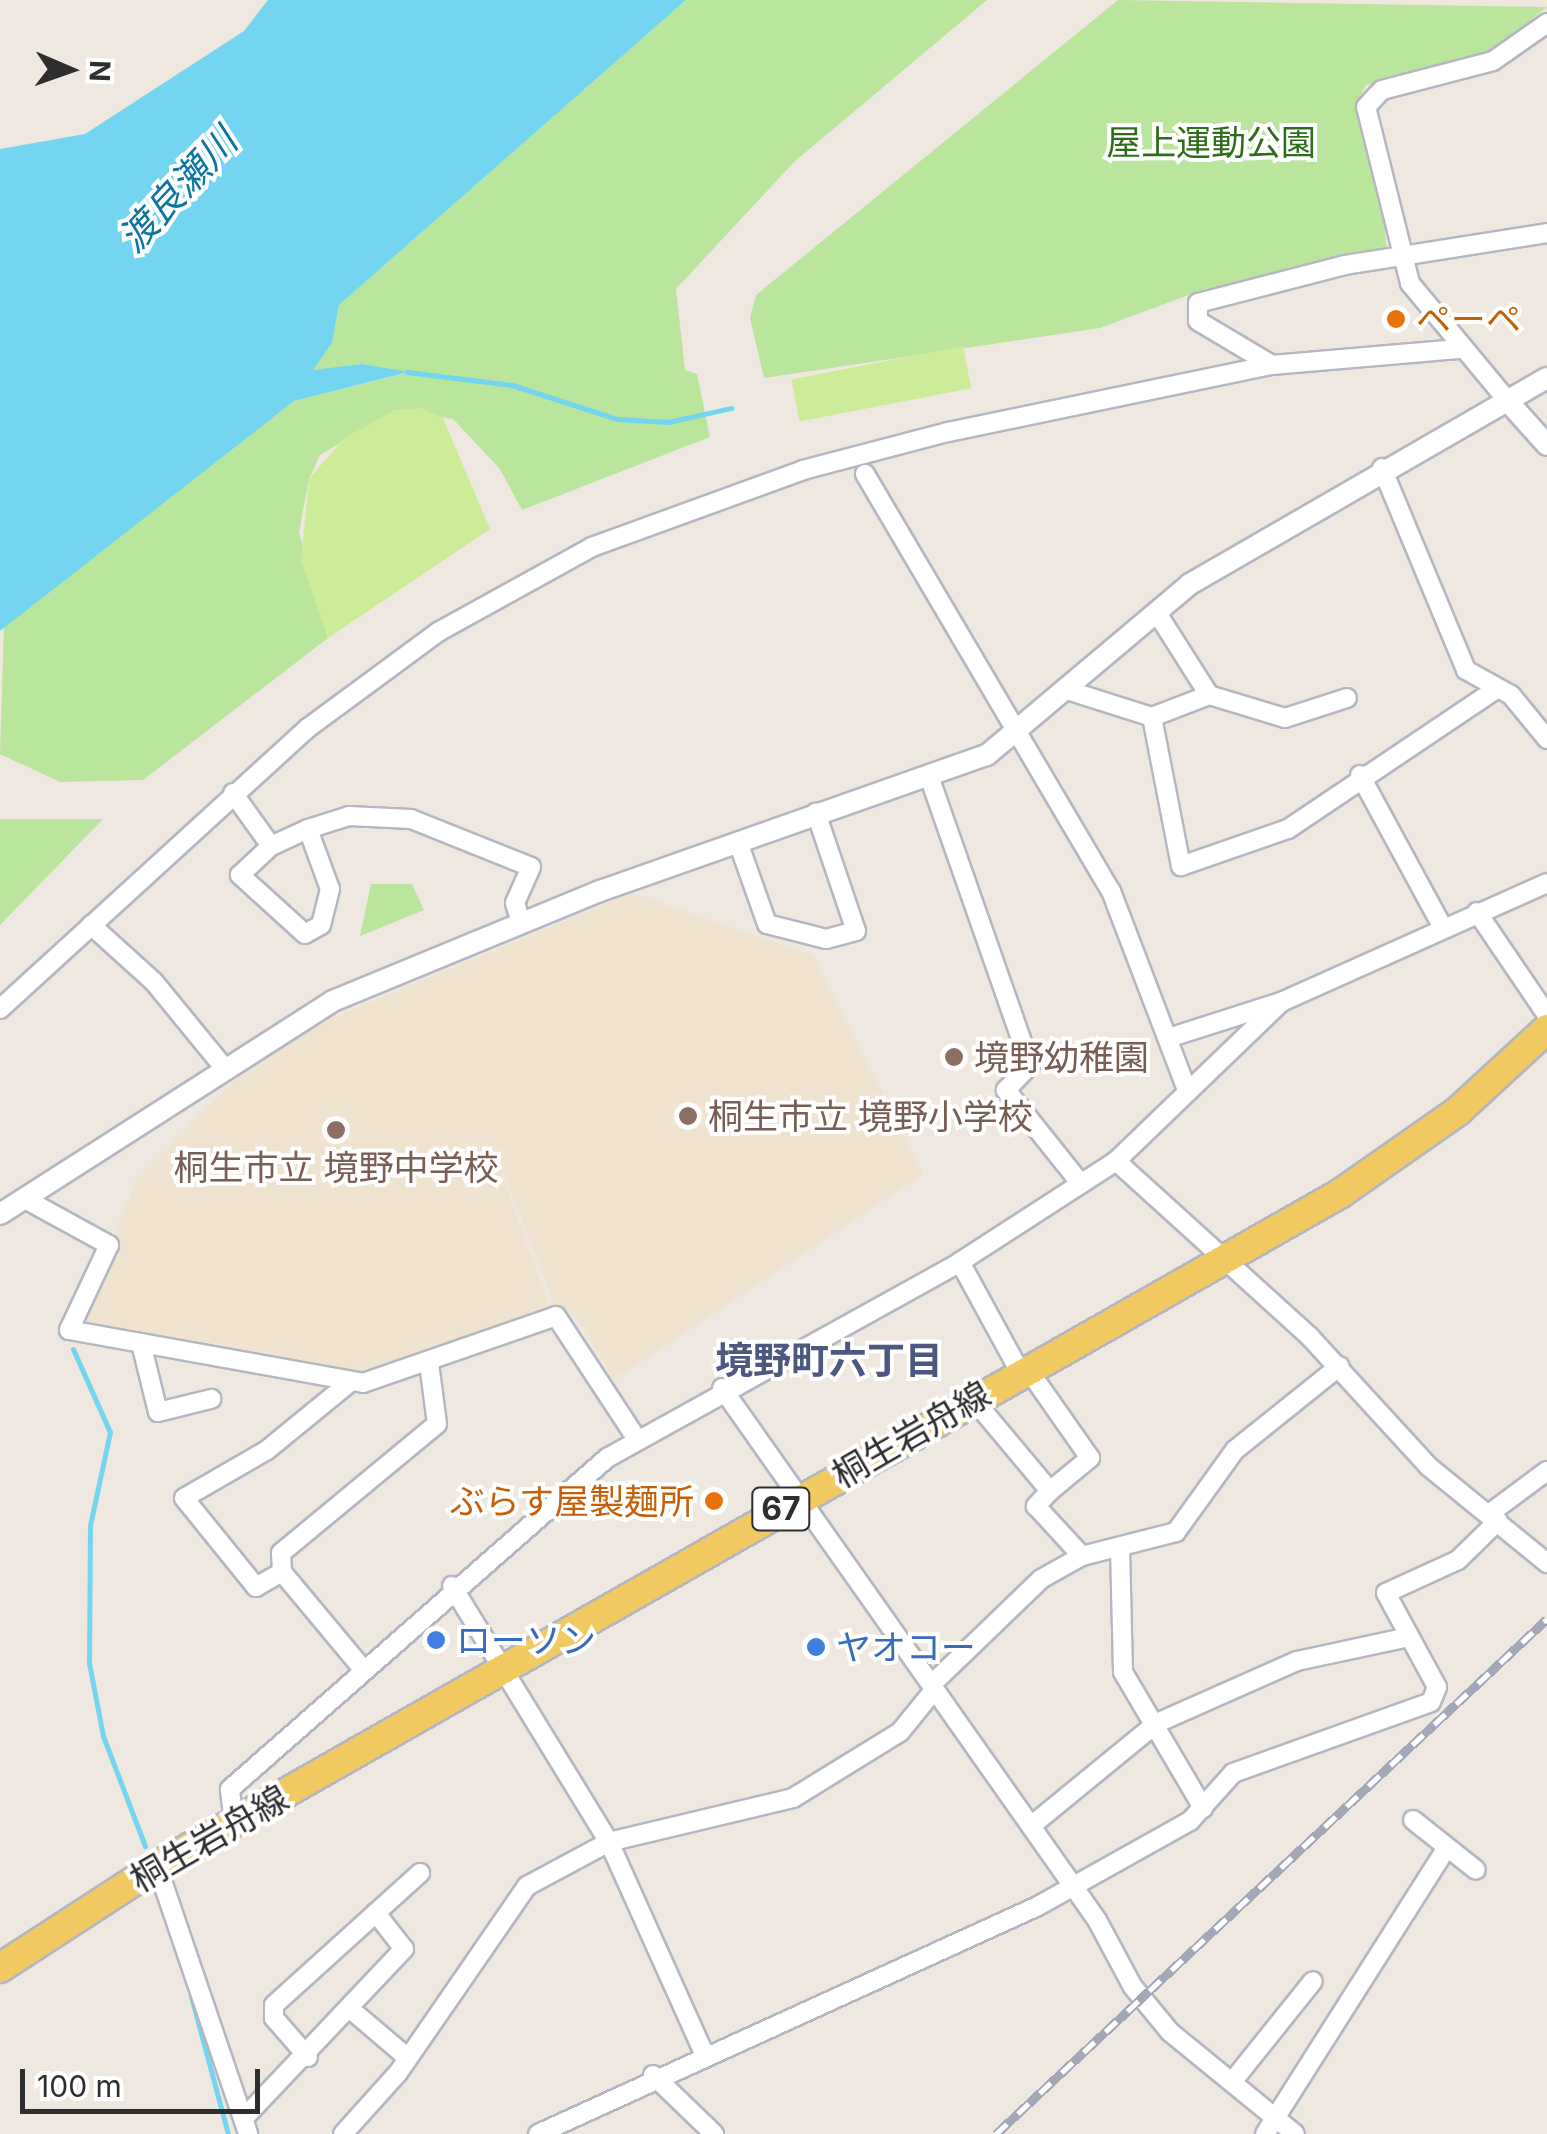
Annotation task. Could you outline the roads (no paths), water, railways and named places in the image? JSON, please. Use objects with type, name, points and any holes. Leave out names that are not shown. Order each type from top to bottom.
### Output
[{"type":"main road","name":"桐生岩舟線","points":[[0,1968],[157,1866],[1227,1258],[1402,1152],[1547,1030]]},
{"type":"street","points":[[1547,23],[1494,61],[1368,98],[1403,257],[1416,293],[1458,350],[1547,444]]},
{"type":"street","points":[[1272,365],[1198,321],[1198,303],[1403,257],[1547,233]]},
{"type":"street","points":[[0,1008],[233,794],[438,632],[633,530],[930,437],[1272,365],[1458,350]]},
{"type":"street","points":[[8,1205],[333,1002],[521,923],[816,813],[930,778],[1017,736],[1157,613],[1382,468],[1512,406],[1547,378]]},
{"type":"street","points":[[1382,468],[1466,670],[1496,689],[1547,739]]},
{"type":"street","points":[[866,474],[1111,891],[1186,1087]]},
{"type":"street","points":[[1157,613],[1209,695]]},
{"type":"street","points":[[1152,718],[1181,866],[1260,843],[1496,689]]},
{"type":"street","points":[[1070,691],[1152,718],[1209,695],[1285,718],[1347,698]]},
{"type":"street","points":[[1360,776],[1443,928]]},
{"type":"street","points":[[930,778],[1030,1065],[1006,1090],[1081,1184]]},
{"type":"street","points":[[233,794],[271,846]]},
{"type":"street","points":[[738,842],[767,924],[826,940],[856,931],[816,813]]},
{"type":"street","points":[[308,829],[330,889],[314,932],[240,880],[271,846],[308,829],[350,816],[398,816],[531,868],[515,902],[521,923]]},
{"type":"street","points":[[1168,1038],[1282,1002],[1547,883]]},
{"type":"street","points":[[1477,912],[1547,1015]]},
{"type":"street","points":[[91,925],[154,982],[226,1070]]},
{"type":"street","points":[[234,1823],[230,1789],[452,1586],[636,1438],[960,1262],[1116,1161],[1186,1087],[1282,1002]]},
{"type":"street","points":[[1116,1161],[1227,1258],[1340,1366],[1428,1466],[1547,1563]]},
{"type":"street","points":[[8,1205],[108,1245],[70,1330],[349,1383]]},
{"type":"street","points":[[960,1262],[1024,1370],[1090,1458],[1036,1506],[1082,1556]]},
{"type":"street","points":[[282,1572],[256,1587],[184,1498],[267,1450],[349,1383],[429,1362],[556,1316],[636,1438]]},
{"type":"street","points":[[141,1343],[158,1412],[211,1399]]},
{"type":"street","points":[[362,1668],[282,1572],[281,1554],[437,1424],[429,1362]]},
{"type":"street","points":[[343,2134],[408,2058],[527,1886],[608,1842],[793,1798],[900,1732],[934,1687],[1006,1607],[1082,1556],[1176,1532],[1234,1450],[1340,1366]]},
{"type":"street","points":[[722,1388],[1072,1883],[1155,2015],[1232,2082],[1270,2126],[1296,2134]]},
{"type":"street","points":[[973,1399],[1050,1491]]},
{"type":"street","points":[[538,2134],[653,2075],[1072,1883],[1203,1808],[1232,1773],[1431,1702],[1437,1687],[1404,1638],[1386,1593],[1458,1560],[1493,1518],[1547,1471]]},
{"type":"street","points":[[1120,1548],[1123,1672],[1157,1723],[1203,1808]]},
{"type":"street","points":[[452,1586],[608,1842],[703,2052]]},
{"type":"street","points":[[1031,1826],[1157,1723],[1297,1661],[1404,1638]]},
{"type":"street","points":[[1413,1820],[1445,1850],[1476,1870]]},
{"type":"street","points":[[1270,2126],[1445,1850]]},
{"type":"street","points":[[157,1866],[246,2126],[404,1948],[376,1913]]},
{"type":"street","points":[[308,2056],[274,2018],[274,2005],[420,1873]]},
{"type":"street","points":[[1232,2082],[1312,1981]]},
{"type":"street","points":[[349,2008],[408,2058]]},
{"type":"street","points":[[653,2075],[714,2134]]},
{"type":"water","name":"渡良瀬川","points":[[268,0],[686,0],[339,305],[332,343],[313,370],[362,364],[409,372],[294,401],[0,631],[0,149],[85,134],[244,31]]},
{"type":"waterway","points":[[407,372],[512,385],[617,419],[668,422],[731,408]]},
{"type":"waterway","points":[[73,1349],[110,1432],[90,1525],[89,1663],[103,1736],[145,1846]]},
{"type":"waterway","points":[[191,1996],[228,2134]]},
{"type":"railway","points":[[996,2134],[1547,1619]]},
{"type":"place","name":"ペーペ","points":[[1396,319]]},
{"type":"place","name":"境野幼稚園","points":[[954,1057]]},
{"type":"place","name":"桐生市立 境野小学校","points":[[688,1116]]},
{"type":"place","name":"桐生市立 境野中学校","points":[[336,1130]]},
{"type":"place","name":"ぶらす屋製麺所","points":[[714,1501]]},
{"type":"place","name":"ローソン","points":[[436,1640]]},
{"type":"place","name":"ヤオコー","points":[[816,1647]]},
{"type":"district","name":"境野町六丁目","points":[[829,1361]]},
{"type":"park label","name":"屋上運動公園","points":[[1211,142]]}]
